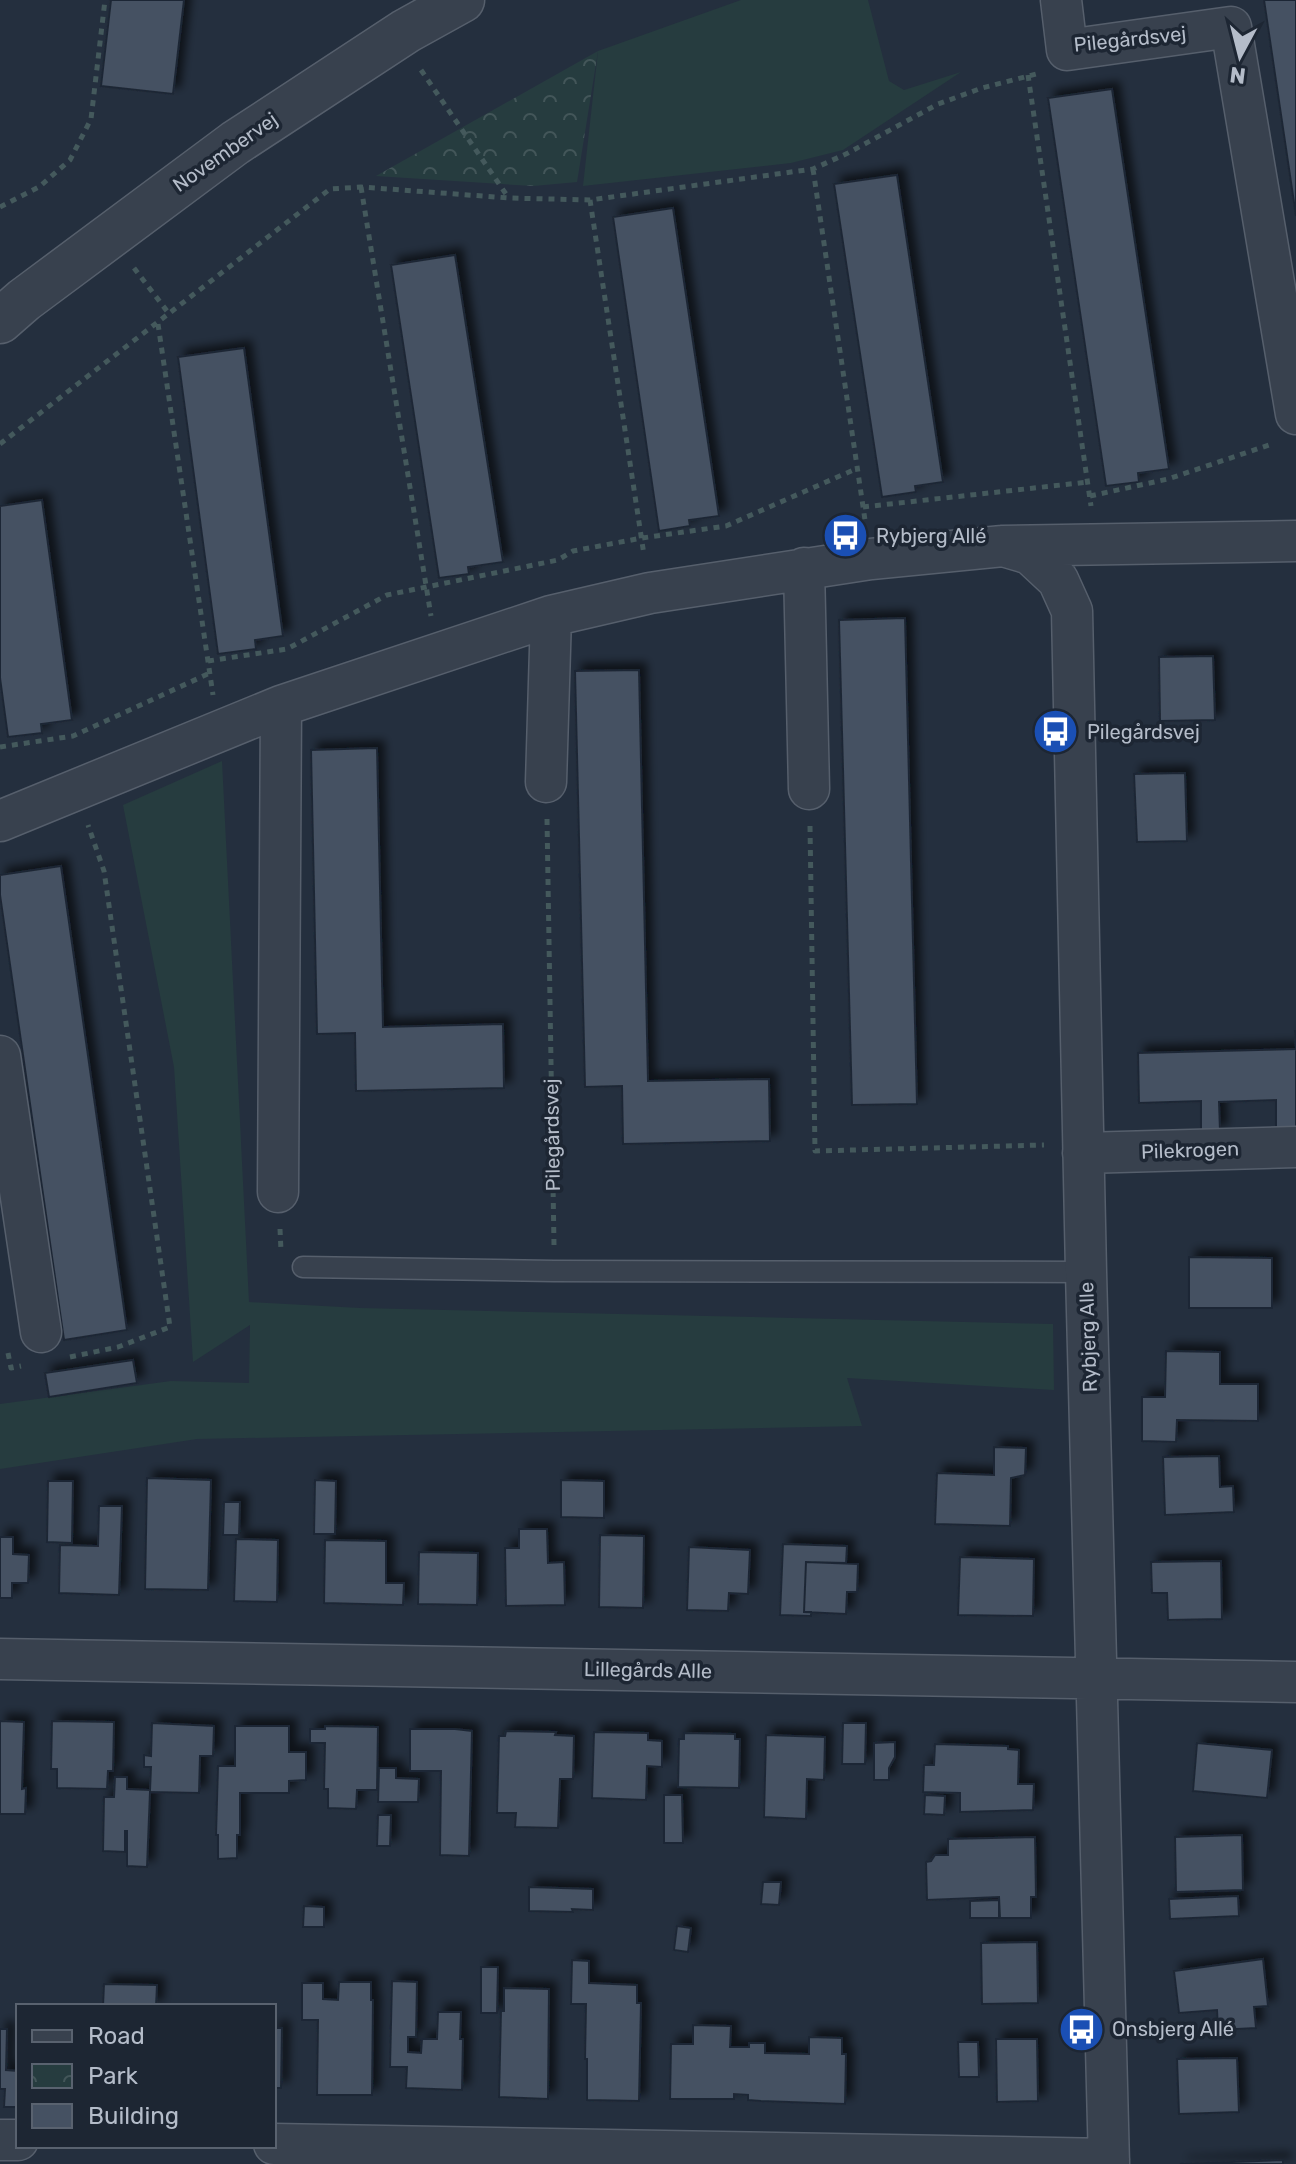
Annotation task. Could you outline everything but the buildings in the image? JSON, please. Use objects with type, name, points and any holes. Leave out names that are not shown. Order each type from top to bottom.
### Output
[{"type":"street","name":"Novembervej","points":[[0,321],[235,143],[398,37],[462,0]]},
{"type":"street","name":"Pilegårdsvej","points":[[1061,0],[1067,50],[1230,20],[1285,428]]},
{"type":"street","points":[[0,821],[281,706],[551,616],[650,593],[871,559],[1003,546],[1296,541]]},
{"type":"street","name":"Rybjerg Alle","points":[[1003,546],[1030,554],[1058,580],[1072,611],[1109,2161]]},
{"type":"street","points":[[804,568],[809,789]]},
{"type":"street","points":[[546,782],[551,616]]},
{"type":"street","points":[[278,1192],[281,706]]},
{"type":"street","points":[[0,1056],[32,1350]]},
{"type":"street","name":"Pilekrogen","points":[[1083,1148],[1296,1147]]},
{"type":"street","name":"Lillegårds Alle","points":[[0,1659],[1296,1682]]},
{"type":"street","points":[[276,2144],[1109,2161]]},
{"type":"lane","points":[[303,1267],[1086,1272]]},
{"type":"path","points":[[0,207],[39,187],[70,160],[91,119],[105,0]]},
{"type":"path","points":[[398,37],[509,198]]},
{"type":"path","points":[[0,444],[330,189],[361,187],[509,198],[590,200],[813,169],[938,104],[982,88],[1037,74],[1067,50]]},
{"type":"path","points":[[1028,75],[1097,545]]},
{"type":"path","points":[[813,169],[871,559]]},
{"type":"path","points":[[361,187],[437,654]]},
{"type":"path","points":[[590,200],[650,593]]},
{"type":"path","points":[[109,236],[170,315]]},
{"type":"path","points":[[158,324],[218,731]]},
{"type":"path","points":[[1090,496],[1168,479],[1285,428]]},
{"type":"path","points":[[208,661],[287,649],[387,595],[558,560],[573,551],[726,526],[858,468]]},
{"type":"path","points":[[863,507],[1088,482]]},
{"type":"path","points":[[0,747],[73,736],[210,673]]},
{"type":"path","name":"Pilegårdsvej","points":[[546,782],[554,1271]]},
{"type":"path","points":[[809,789],[815,1151],[1083,1148]]},
{"type":"path","points":[[32,1350],[118,1347],[170,1327],[104,871],[73,790]]},
{"type":"path","points":[[278,1192],[281,1265],[303,1267]]},
{"type":"green space","points":[[741,0],[868,0],[889,81],[904,90],[961,72],[843,150],[791,163],[583,186],[598,51]]},
{"type":"green space","points":[[598,51],[577,182],[533,186],[376,176]]},
{"type":"green space","points":[[222,761],[249,1302],[360,1308],[1053,1324],[1054,1390],[847,1378],[862,1426],[197,1439],[0,1469],[0,1404],[171,1381],[249,1383],[250,1325],[193,1362],[174,1067],[123,805]]},
{"type":"place","name":"Rybjerg Allé","points":[[845,536]]},
{"type":"place","name":"Pilegårdsvej","points":[[1056,732]]},
{"type":"place","name":"Onsbjerg Allé","points":[[1081,2029]]}]
